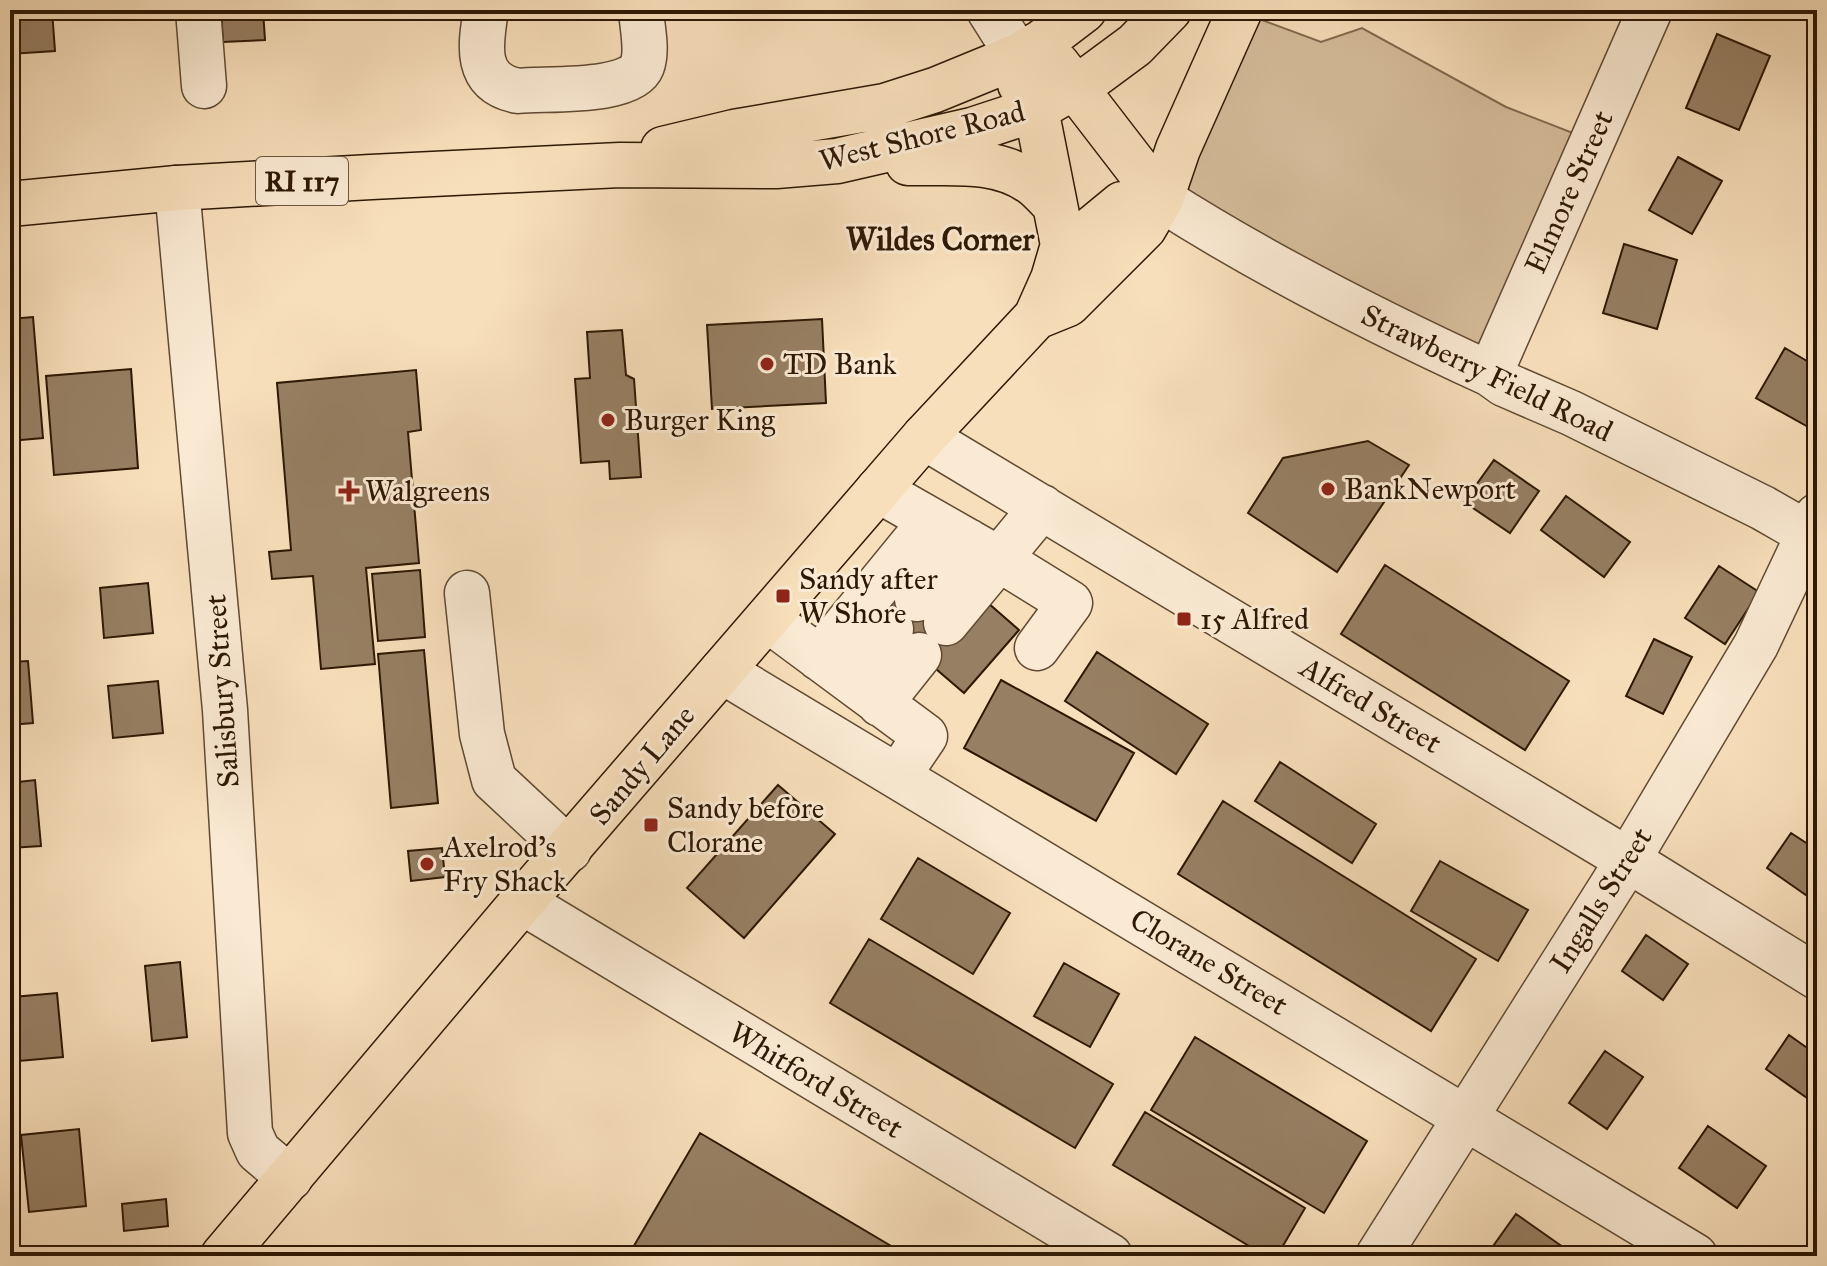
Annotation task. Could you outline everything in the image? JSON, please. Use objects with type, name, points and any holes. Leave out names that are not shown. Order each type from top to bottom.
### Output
[{"type":"main road","name":"West Shore Road","points":[[595,166],[734,132],[885,106],[935,90],[1022,53],[1084,10]]},
{"type":"main road","name":"West Shore Road","points":[[10,204],[177,188],[595,166],[776,166],[837,161],[972,130],[1054,98],[1135,45],[1169,10]]},
{"type":"main road","name":"Sandy Lane","points":[[223,1256],[522,902],[1044,299],[1068,304],[1144,228],[1161,199],[1178,149],[1240,10]]},
{"type":"main road","points":[[1022,53],[1054,98],[1161,199]]},
{"type":"main road","points":[[1044,299],[1063,245],[1055,205],[1054,98]]},
{"type":"main road","points":[[837,161],[987,165],[1032,182],[1055,205]]},
{"type":"street","points":[[198,10],[204,86]]},
{"type":"street","points":[[486,10],[482,33],[483,57],[488,74],[494,82],[518,91],[609,85],[633,78],[643,62],[641,10]]},
{"type":"street","points":[[989,10],[1022,53]]},
{"type":"street","name":"Elmore Street","points":[[1490,374],[1650,10]]},
{"type":"street","name":"Salisbury Street","points":[[177,188],[225,710],[250,1133],[258,1151],[290,1178]]},
{"type":"street","name":"Strawberry Field Road","points":[[1161,199],[1259,258],[1372,318],[1490,374],[1504,384],[1814,530]]},
{"type":"street","name":"Alfred Street","points":[[924,437],[1817,977]]},
{"type":"street","points":[[878,490],[1070,603],[1037,648]]},
{"type":"street","points":[[846,679],[966,540],[1042,507]]},
{"type":"street","name":"Ingalls Street","points":[[1378,1256],[1628,860],[1756,645],[1814,530]]},
{"type":"street","points":[[801,718],[846,679],[918,626],[966,540]]},
{"type":"street","points":[[467,593],[482,734],[494,780],[569,850]]},
{"type":"street","points":[[767,619],[925,736],[898,776]]},
{"type":"street","name":"Clorane Street","points":[[722,671],[1695,1256]]},
{"type":"street","name":"Whitford Street","points":[[522,902],[1110,1256]]},
{"type":"shaded area","points":[[1243,13],[1321,42],[1362,28],[1506,107],[1591,140],[1493,370],[1147,197]]},
{"type":"building","points":[[10,10],[52,10],[55,51],[10,54]]},
{"type":"building","points":[[221,10],[263,10],[265,40],[223,42]]},
{"type":"building","points":[[1717,34],[1770,56],[1739,130],[1686,108]]},
{"type":"building","points":[[1678,157],[1722,181],[1692,234],[1649,210]]},
{"type":"building","points":[[1624,244],[1677,260],[1657,329],[1603,313]]},
{"type":"building","points":[[33,317],[43,438],[10,441],[10,319]]},
{"type":"building","name":"TD Bank","points":[[822,319],[826,403],[712,409],[707,325]]},
{"type":"building","name":"Burger King","points":[[622,330],[626,375],[634,379],[641,477],[610,479],[609,461],[581,463],[575,379],[590,378],[587,332]]},
{"type":"building","points":[[1785,348],[1817,367],[1817,416],[1810,428],[1756,398]]},
{"type":"building","points":[[131,369],[138,468],[54,475],[46,376]]},
{"type":"building","name":"Walgreens","points":[[416,370],[421,430],[408,432],[419,563],[366,568],[375,664],[321,669],[313,576],[272,579],[269,552],[291,550],[277,383]]},
{"type":"building","name":"BankNewport","points":[[1368,441],[1409,465],[1337,572],[1248,513],[1283,458]]},
{"type":"building","points":[[1494,460],[1539,491],[1510,533],[1464,502]]},
{"type":"building","points":[[1566,496],[1630,542],[1604,577],[1541,530]]},
{"type":"building","points":[[1385,565],[1569,681],[1525,750],[1341,634]]},
{"type":"building","points":[[1719,566],[1759,592],[1725,644],[1685,618]]},
{"type":"building","points":[[420,570],[425,637],[378,641],[372,574]]},
{"type":"building","points":[[892,577],[980,596],[1019,630],[964,693],[865,608]]},
{"type":"building","points":[[148,583],[153,633],[104,638],[100,588]]},
{"type":"building","points":[[1654,639],[1692,657],[1663,714],[1626,696]]},
{"type":"building","points":[[424,650],[438,803],[391,808],[378,654]]},
{"type":"building","points":[[1097,652],[1208,724],[1176,774],[1065,701]]},
{"type":"building","points":[[28,661],[33,723],[10,725],[10,662]]},
{"type":"building","points":[[1001,680],[1134,753],[1096,821],[964,748]]},
{"type":"building","points":[[158,681],[163,733],[113,738],[108,686]]},
{"type":"building","points":[[1280,762],[1376,824],[1352,863],[1255,801]]},
{"type":"building","points":[[35,780],[41,846],[10,848],[10,783]]},
{"type":"building","points":[[778,785],[835,834],[744,938],[687,888]]},
{"type":"building","points":[[1223,801],[1476,959],[1431,1031],[1178,874]]},
{"type":"building","points":[[1791,833],[1817,850],[1816,902],[1767,868]]},
{"type":"building","name":"Axelrod's Fry Shack","points":[[442,848],[445,877],[411,881],[408,851]]},
{"type":"building","points":[[918,858],[1010,913],[973,974],[881,919]]},
{"type":"building","points":[[1440,861],[1528,910],[1498,961],[1411,911]]},
{"type":"building","points":[[1646,935],[1688,964],[1663,1000],[1622,971]]},
{"type":"building","points":[[869,939],[1113,1084],[1075,1148],[830,1003]]},
{"type":"building","points":[[180,962],[187,1037],[152,1041],[145,966]]},
{"type":"building","points":[[1064,963],[1119,994],[1090,1047],[1034,1016]]},
{"type":"building","points":[[57,993],[63,1057],[19,1061],[13,997]]},
{"type":"building","points":[[1789,1035],[1817,1055],[1817,1105],[1766,1069]]},
{"type":"building","points":[[1195,1037],[1367,1141],[1324,1213],[1151,1110]]},
{"type":"building","points":[[1605,1051],[1643,1077],[1607,1129],[1569,1103]]},
{"type":"building","points":[[1145,1112],[1305,1208],[1277,1256],[1266,1256],[1113,1165]]},
{"type":"building","points":[[1708,1126],[1766,1166],[1737,1208],[1679,1168]]},
{"type":"building","points":[[79,1129],[86,1206],[29,1212],[21,1135]]},
{"type":"building","points":[[700,1133],[908,1256],[628,1256]]},
{"type":"building","points":[[166,1199],[168,1226],[124,1231],[122,1204]]},
{"type":"building","points":[[1516,1214],[1570,1252],[1567,1256],[1486,1256]]},
{"type":"building","points":[[1817,1235],[1817,1253],[1808,1248]]},
{"type":"place","name":"TD Bank","points":[[767,364]]},
{"type":"place","name":"Burger King","points":[[608,420]]},
{"type":"place","name":"BankNewport","points":[[1328,489]]},
{"type":"place","name":"Walgreens","points":[[349,491]]},
{"type":"place","name":"Sandy after W Shore","points":[[783,596]]},
{"type":"place","name":"15 Alfred","points":[[1184,619]]},
{"type":"place","name":"Sandy before Clorane","points":[[651,825]]},
{"type":"place","name":"Axelrod's Fry Shack","points":[[427,864]]},
{"type":"district","name":"Wildes Corner","points":[[940,239]]}]
